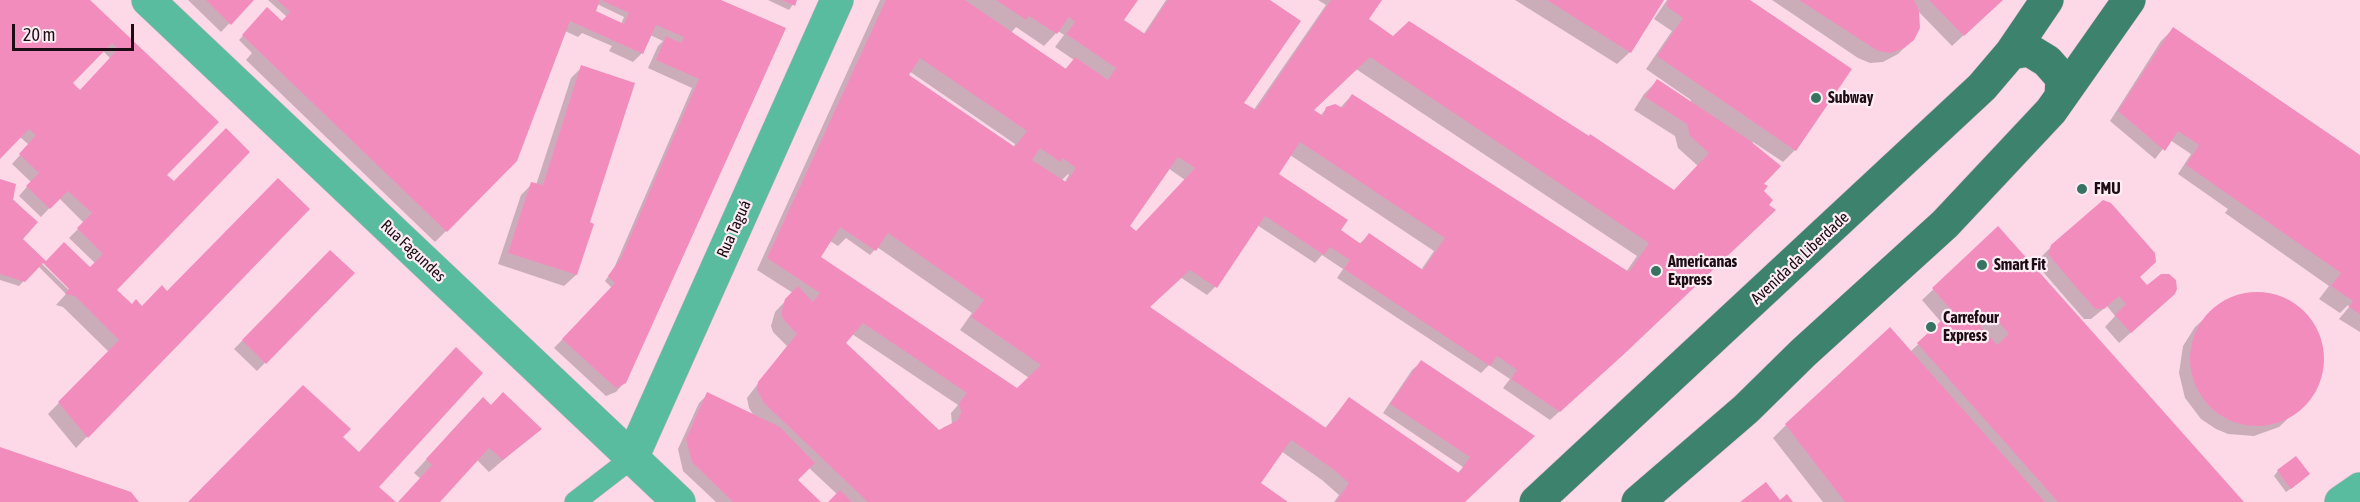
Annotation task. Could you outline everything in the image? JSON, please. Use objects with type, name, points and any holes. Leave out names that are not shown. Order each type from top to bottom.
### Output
[{"type":"main road","name":"Avenida da Liberdade","points":[[1536,502],[1982,87],[2010,53],[2047,0]]},
{"type":"main road","points":[[1638,502],[1746,409],[1803,353],[1945,224],[2051,111],[2129,0]]},
{"type":"main road","points":[[2010,53],[2029,50],[2047,61],[2062,78],[2061,97]]},
{"type":"street","name":"Rua Fagundes","points":[[148,0],[679,502]]},
{"type":"street","name":"Rua Taguá","points":[[632,458],[837,0]]},
{"type":"street","points":[[2341,502],[2360,489]]},
{"type":"lane","points":[[575,502],[632,458]]},
{"type":"building","points":[[0,0],[90,0],[219,122],[167,175],[174,181],[226,128],[250,152],[117,290],[132,304],[136,299],[142,306],[162,285],[167,291],[278,178],[310,209],[88,438],[58,402],[119,340],[75,296],[65,294],[69,289],[43,263],[25,282],[0,274],[0,179],[16,184],[13,200],[38,222],[23,239],[46,261],[64,242],[90,267],[103,254],[77,228],[92,213],[68,191],[50,209],[26,186],[39,173],[19,154],[36,135],[29,129],[0,159]],"holes":[[[112,43],[118,49],[80,90],[73,83]]]},
{"type":"building","points":[[206,0],[254,0],[231,25]]},
{"type":"building","points":[[277,0],[600,0],[596,11],[624,24],[629,13],[601,0],[721,0],[786,28],[626,383],[616,388],[562,339],[615,283],[608,276],[621,258],[699,79],[656,60],[666,36],[681,43],[684,37],[656,25],[643,54],[570,21],[517,161],[447,232],[242,35],[267,7],[282,21],[290,12]]},
{"type":"building","points":[[782,0],[797,0],[795,6]]},
{"type":"building","points":[[886,0],[965,0],[1066,69],[1075,57],[1108,80],[1116,68],[1066,34],[1075,22],[1069,17],[1057,34],[1029,16],[1026,20],[996,0],[1138,0],[1124,20],[1145,34],[1168,0],[1270,0],[1301,21],[1244,103],[1256,110],[1331,0],[1382,0],[1369,19],[1393,36],[1409,21],[1589,136],[1590,134],[1674,190],[1709,153],[1690,136],[1687,124],[1645,97],[1657,79],[1749,140],[1781,166],[1764,184],[1768,186],[1764,191],[1773,200],[1769,205],[1776,210],[1560,412],[1511,379],[1517,370],[1497,356],[1490,366],[1344,269],[1350,260],[1330,247],[1324,255],[1265,216],[1217,288],[1190,270],[1150,307],[1326,428],[1349,397],[1459,473],[1470,457],[1390,404],[1421,360],[1535,436],[1465,502],[1336,502],[1349,483],[1291,440],[1261,483],[1288,502],[868,502],[764,403],[757,390],[758,382],[797,334],[781,314],[785,299],[798,286],[813,302],[820,293],[767,258]],"holes":[[[1370,57],[1649,243],[1629,272],[1352,94],[1343,108],[1335,104],[1326,107],[1323,116],[1314,110]],[[920,58],[1027,131],[1015,147],[909,75]],[[1300,142],[1445,238],[1423,270],[1369,233],[1361,244],[1341,230],[1348,220],[1279,174]],[[1040,148],[1060,162],[1063,158],[1076,168],[1066,182],[1032,160]],[[1178,157],[1195,168],[1136,231],[1130,226]],[[840,227],[876,251],[888,233],[984,300],[971,317],[1041,365],[1017,388],[821,257]],[[863,323],[967,393],[959,403],[961,412],[958,420],[939,430],[846,343]]]},
{"type":"building","points":[[1547,0],[1664,0],[1631,53]]},
{"type":"building","points":[[1669,0],[1750,0],[1852,69],[1796,151],[1657,56],[1683,18],[1666,6]]},
{"type":"building","points":[[1799,0],[1914,0],[1919,10],[1920,28],[1914,40],[1904,48],[1891,53],[1878,51]]},
{"type":"building","points":[[1929,0],[2003,0],[1964,36]]},
{"type":"building","points":[[2173,27],[2360,155],[2360,314],[2349,307],[2353,301],[2331,286],[2341,273],[2186,165],[2199,145],[2178,131],[2165,151],[2118,111]]},
{"type":"building","points":[[581,65],[635,83],[590,222],[594,224],[577,275],[508,253],[531,182],[543,185]]},
{"type":"building","points":[[2103,200],[2111,203],[2155,253],[2156,262],[2140,277],[2147,285],[2161,274],[2169,274],[2176,280],[2175,294],[2131,333],[2115,315],[2126,304],[2119,296],[2104,309],[2095,309],[2048,254],[2051,245]]},
{"type":"building","points":[[1998,226],[2244,502],[2058,502],[1917,343],[1952,311],[1932,288]],"holes":[[[1993,315],[2009,334],[1997,345],[1980,326]]]},
{"type":"building","points":[[330,250],[355,273],[266,364],[242,340]]},
{"type":"building","points":[[2257,292],[2283,297],[2304,312],[2319,333],[2324,359],[2319,385],[2304,406],[2283,421],[2257,426],[2231,421],[2210,406],[2195,385],[2190,359],[2195,333],[2210,312],[2231,297]]},
{"type":"building","points":[[1890,327],[2045,502],[1845,502],[1785,424]]},
{"type":"building","points":[[456,347],[483,373],[379,487],[396,502],[188,502],[303,385],[351,429],[343,437],[359,452]]},
{"type":"building","points":[[503,392],[542,429],[503,460],[489,448],[440,502],[398,502],[432,465],[426,459],[483,397],[491,405]]},
{"type":"building","points":[[707,392],[780,427],[815,463],[798,480],[821,502],[733,502],[692,462],[686,439]]},
{"type":"building","points":[[0,447],[131,492],[139,502],[0,502]]},
{"type":"building","points":[[2296,456],[2310,474],[2291,489],[2277,470]]},
{"type":"building","points":[[1766,482],[1780,500],[1787,494],[1793,502],[1740,502]]},
{"type":"building","points":[[840,490],[852,502],[828,502]]},
{"type":"place","name":"Subway","points":[[1816,98]]},
{"type":"place","name":"FMU","points":[[2082,189]]},
{"type":"place","name":"Smart Fit","points":[[1982,265]]},
{"type":"place","name":"Americanas Express","points":[[1656,271]]},
{"type":"place","name":"Carrefour Express","points":[[1931,327]]}]
